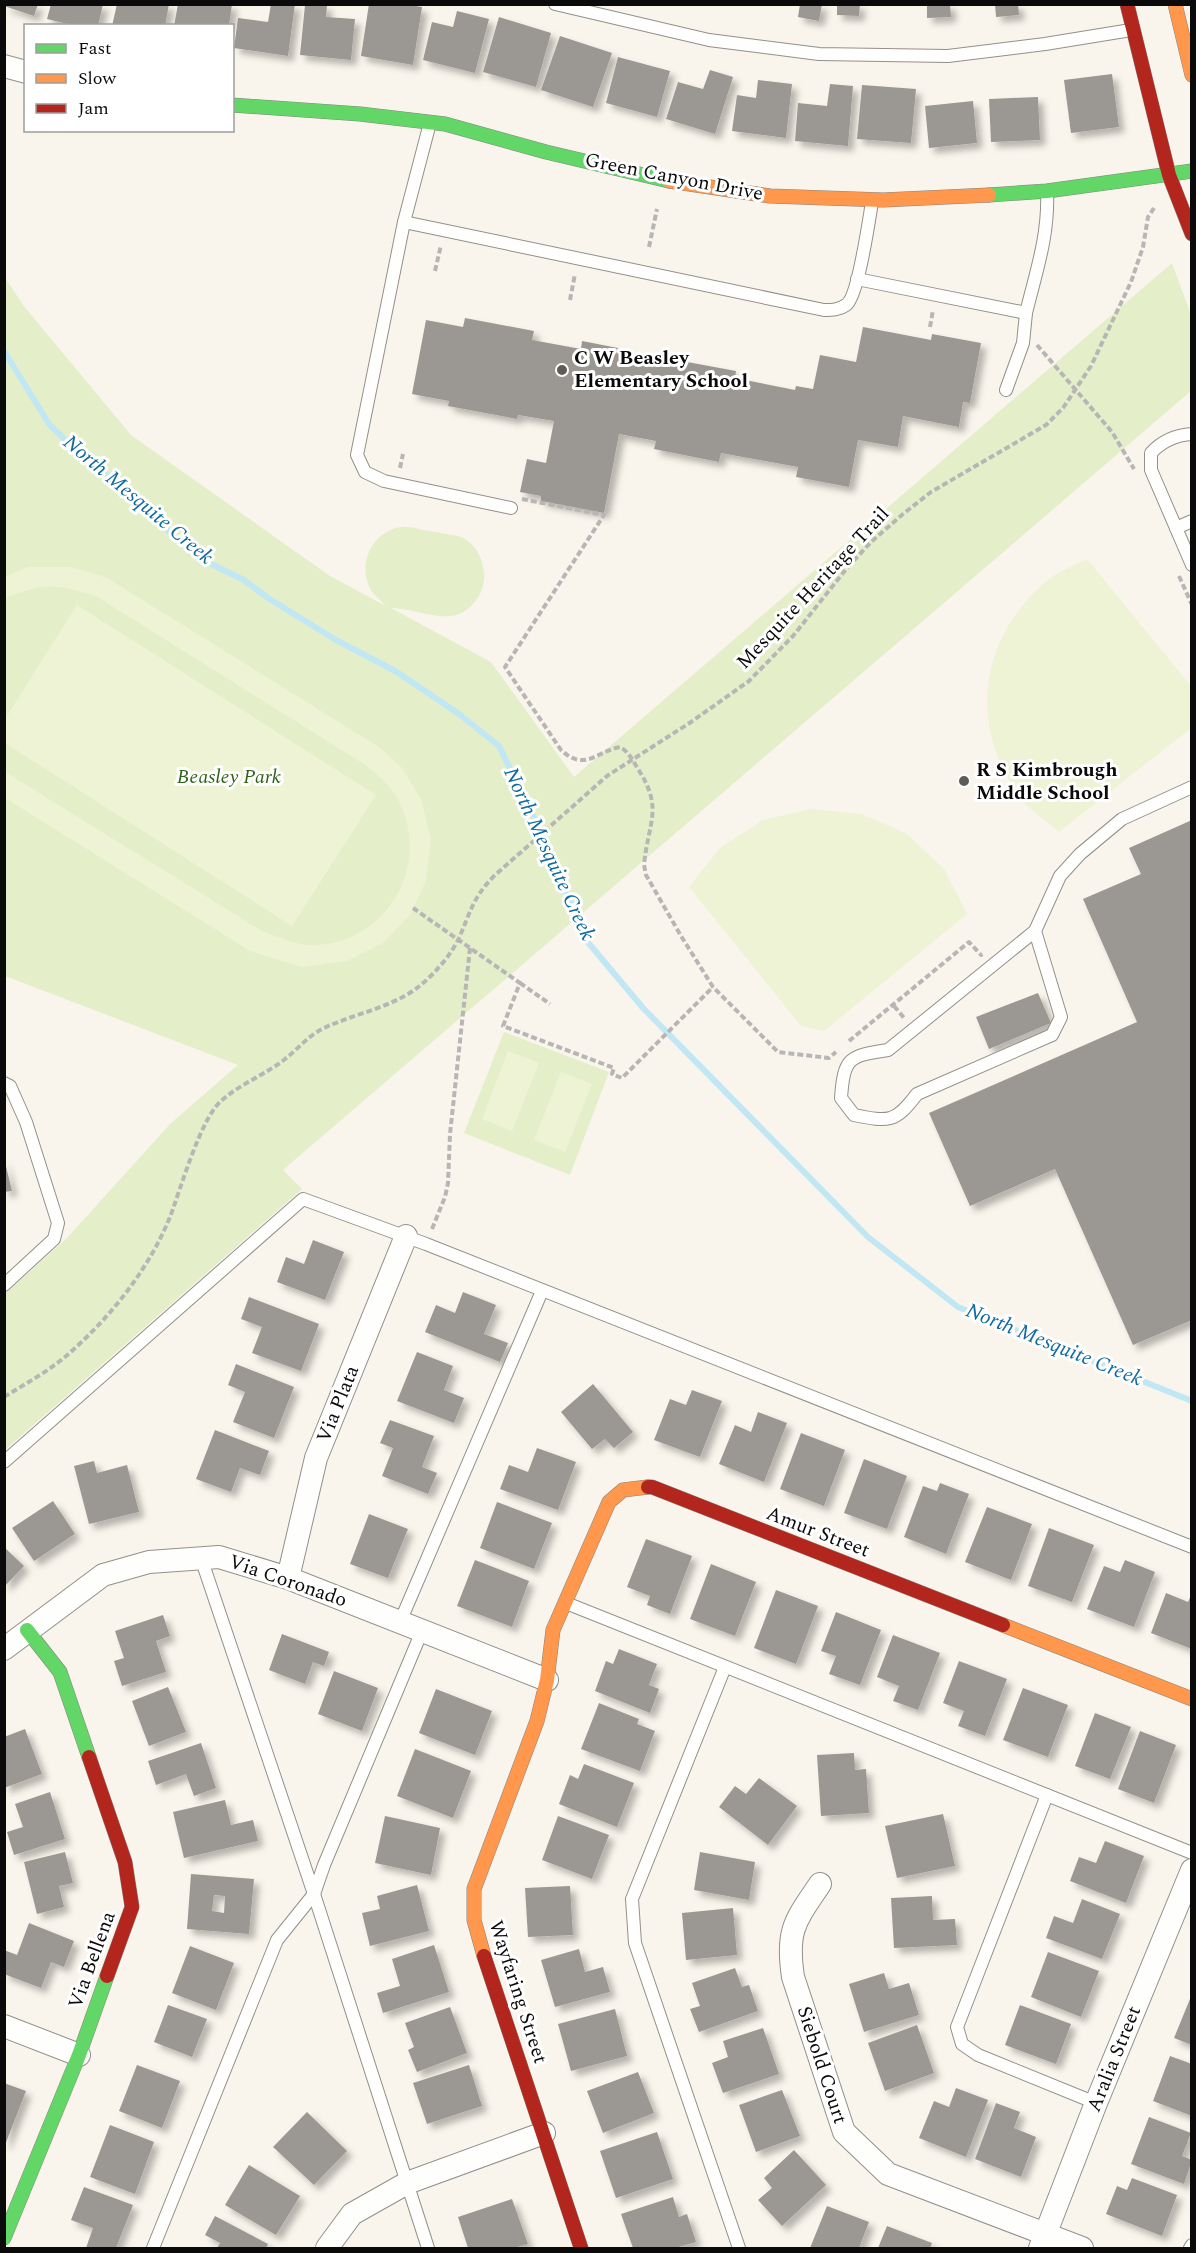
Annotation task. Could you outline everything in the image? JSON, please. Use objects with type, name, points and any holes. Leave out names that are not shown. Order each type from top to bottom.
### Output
[{"type":"street","points":[[1127,4],[1169,175],[1191,234]]},
{"type":"street","points":[[1175,4],[1191,75]]},
{"type":"street","points":[[4,66],[24,71]]},
{"type":"street","name":"Green Canyon Drive","points":[[234,105],[360,114],[445,124],[546,152],[664,180],[770,195],[873,200],[969,197],[1047,191],[1191,171]]},
{"type":"street","name":"Via Plata","points":[[288,1578],[316,1458],[416,1240]]},
{"type":"street","name":"Amur Street","points":[[547,1680],[553,1630],[609,1502],[623,1490],[652,1487],[1191,1700]]},
{"type":"street","name":"Via Coronado","points":[[4,1649],[103,1575],[149,1562],[219,1557],[288,1578],[547,1680]]},
{"type":"street","name":"Via Bellena","points":[[4,2238],[14,2188],[78,2055],[132,1907],[125,1862],[60,1672],[27,1630]]},
{"type":"street","name":"Wayfaring Street","points":[[547,1680],[537,1721],[474,1889],[474,1920],[581,2248]]},
{"type":"street","name":"Aralia Street","points":[[1043,2241],[1096,2103],[1191,1870]]},
{"type":"street","name":"Siebold Court","points":[[820,1884],[796,1921],[789,1951],[793,1977],[844,2133],[888,2174],[1043,2241],[1082,2248]]},
{"type":"street","points":[[4,2026],[78,2055]]},
{"type":"street","points":[[327,2248],[352,2214],[407,2183],[544,2133]]},
{"type":"lane","points":[[555,4],[709,40],[819,54],[948,56],[1132,30]]},
{"type":"lane","points":[[431,122],[404,222],[357,455],[364,472],[384,481],[513,502]]},
{"type":"lane","points":[[1006,390],[1023,343],[1026,313],[1046,234],[1047,191]]},
{"type":"lane","points":[[404,222],[824,310],[836,310],[846,306],[855,292],[873,200]]},
{"type":"lane","points":[[857,279],[1026,313]]},
{"type":"lane","points":[[1191,434],[1180,435],[1157,446],[1151,453],[1151,470],[1191,565]]},
{"type":"lane","points":[[1176,528],[1191,521]]},
{"type":"lane","points":[[1035,931],[1061,1017],[1052,1035],[917,1094],[902,1113],[882,1121],[854,1115],[841,1098],[843,1071],[858,1055],[888,1050],[1035,931],[1060,876],[1080,854],[1122,819],[1191,787]]},
{"type":"lane","points":[[4,1083],[10,1086],[26,1122],[58,1223],[54,1239],[4,1285]]},
{"type":"lane","points":[[4,1462],[303,1199],[416,1240],[1191,1547]]},
{"type":"lane","points":[[400,1622],[542,1291]]},
{"type":"lane","points":[[201,1558],[314,1894],[428,2248]]},
{"type":"lane","points":[[565,1603],[1191,1853]]},
{"type":"lane","points":[[153,2248],[277,1940],[314,1894],[422,1631]]},
{"type":"lane","points":[[725,1667],[632,1899],[635,1943],[739,2248]]},
{"type":"lane","points":[[1047,1795],[957,2027],[962,2044],[978,2055],[1096,2103]]},
{"type":"path","name":"Mesquite Heritage Trail","points":[[458,940],[468,912],[479,891],[494,876],[607,776],[691,722],[749,681],[793,636],[871,542],[931,492],[1046,425],[1063,408],[1091,366],[1123,300],[1143,247],[1148,217],[1153,209],[1158,207]]},
{"type":"path","points":[[649,247],[657,209]]},
{"type":"path","points":[[435,271],[445,231]]},
{"type":"path","points":[[570,300],[578,259]]},
{"type":"path","points":[[1035,343],[1112,432],[1136,473]]},
{"type":"path","points":[[513,502],[604,515],[505,668],[568,757],[577,761],[586,760],[620,747],[627,750],[649,786],[653,801],[644,865],[646,875],[713,987],[778,1052],[829,1058],[838,1050]]},
{"type":"path","points":[[1174,566],[1191,605]]},
{"type":"path","points":[[413,908],[550,1004]]},
{"type":"path","points":[[4,1396],[64,1358],[126,1293],[154,1250],[169,1218],[202,1132],[220,1102],[246,1082],[286,1059],[320,1030],[397,999],[421,985],[441,966],[458,940]]},
{"type":"path","points":[[847,1043],[969,942]]},
{"type":"path","points":[[416,1240],[445,1197],[448,1183],[450,1134],[470,948]]},
{"type":"path","points":[[520,983],[503,1026],[614,1068],[612,1074],[622,1078],[713,987]]},
{"type":"green space","name":"Beasley Park","points":[[1172,263],[1191,315],[1191,391],[283,1170],[302,1189],[5,1450],[5,1294],[67,1238],[171,1123],[238,1065],[5,976],[4,276],[23,305],[131,435],[330,576],[386,606],[371,590],[365,570],[370,550],[383,534],[408,527],[461,537],[474,546],[483,569],[483,585],[472,605],[463,612],[452,616],[440,616],[391,608],[491,662],[574,777]]},
{"type":"green space","points":[[1087,559],[1191,686],[1191,728],[1059,832],[1025,803],[1004,771],[993,743],[988,715],[988,686],[994,659],[1005,632],[1021,607],[1048,580]]},
{"type":"green space","points":[[27,567],[72,567],[107,578],[379,747],[402,768],[421,799],[431,840],[426,881],[410,915],[383,943],[347,961],[301,967],[250,951],[5,798],[5,772],[262,931],[307,945],[334,943],[358,933],[379,919],[394,899],[405,876],[410,851],[408,826],[398,800],[380,777],[367,766],[96,596],[50,586],[5,598],[5,577]]},
{"type":"green space","name":"Beasley Park","points":[[77,605],[376,795],[292,926],[5,743],[5,719]]},
{"type":"green space","points":[[811,809],[862,814],[907,834],[944,869],[967,914],[824,1031],[801,1026],[689,887],[720,848],[763,820]]},
{"type":"green space","points":[[504,1032],[609,1072],[570,1175],[464,1133]]},
{"type":"green space","points":[[508,1051],[539,1063],[512,1131],[482,1119]]},
{"type":"green space","points":[[561,1072],[592,1084],[565,1152],[534,1140]]},
{"type":"building","points":[[4,4],[38,4],[34,16],[4,6]]},
{"type":"building","points":[[51,4],[103,4],[98,24],[68,24],[47,19]]},
{"type":"building","points":[[117,4],[169,4],[165,24],[112,24]]},
{"type":"building","points":[[178,4],[232,4],[229,24],[174,24]]},
{"type":"building","points":[[271,4],[295,4],[288,56],[234,48],[238,18],[268,22]]},
{"type":"building","points":[[369,4],[404,4],[422,7],[413,65],[361,56]]},
{"type":"building","points":[[800,4],[822,4],[819,21],[798,17]]},
{"type":"building","points":[[837,4],[860,4],[859,16],[837,15]]},
{"type":"building","points":[[927,4],[950,4],[951,17],[927,18]]},
{"type":"building","points":[[995,4],[1018,4],[1019,15],[996,17]]},
{"type":"building","points":[[305,5],[327,5],[326,17],[355,19],[351,60],[300,55]]},
{"type":"building","points":[[457,11],[489,19],[475,73],[423,60],[432,22],[453,27]]},
{"type":"building","points":[[499,17],[551,33],[536,87],[483,72]]},
{"type":"building","points":[[560,36],[612,53],[593,107],[541,90]]},
{"type":"building","points":[[618,57],[670,71],[657,117],[606,103]]},
{"type":"building","points":[[710,70],[733,77],[715,134],[666,119],[678,82],[703,89]]},
{"type":"building","points":[[1112,74],[1119,127],[1071,133],[1064,80]]},
{"type":"building","points":[[758,80],[792,84],[786,138],[732,131],[737,95],[756,98]]},
{"type":"building","points":[[830,84],[853,86],[848,146],[795,141],[798,103],[827,106]]},
{"type":"building","points":[[862,85],[916,89],[911,143],[857,139]]},
{"type":"building","points":[[1038,97],[1040,140],[991,142],[989,99]]},
{"type":"building","points":[[973,101],[977,143],[929,148],[925,106]]},
{"type":"building","points":[[465,318],[534,331],[532,340],[581,349],[582,341],[623,349],[622,357],[669,366],[671,359],[736,371],[735,378],[795,390],[796,386],[813,389],[820,355],[856,362],[863,327],[931,340],[932,334],[981,343],[970,403],[963,402],[959,427],[903,416],[898,447],[858,440],[849,487],[796,477],[798,467],[721,453],[719,462],[654,449],[656,441],[619,434],[604,513],[541,501],[541,496],[520,492],[527,459],[546,463],[554,421],[518,415],[517,419],[448,406],[449,401],[412,394],[426,320],[463,327]]},
{"type":"building","points":[[1192,820],[1192,1320],[1133,1345],[1055,1169],[970,1206],[929,1113],[1137,1022],[1083,899],[1141,874],[1129,848]]},
{"type":"building","points":[[1038,993],[1051,1023],[989,1049],[976,1017]]},
{"type":"building","points":[[4,1158],[12,1191],[4,1192]]},
{"type":"building","points":[[313,1240],[344,1252],[325,1300],[277,1282],[286,1257],[304,1264]]},
{"type":"building","points":[[463,1292],[496,1305],[484,1334],[508,1343],[500,1362],[425,1332],[436,1305],[455,1313]]},
{"type":"building","points":[[249,1297],[319,1324],[301,1371],[252,1353],[262,1327],[241,1319]]},
{"type":"building","points":[[417,1352],[453,1366],[444,1390],[464,1398],[454,1423],[397,1401]]},
{"type":"building","points":[[236,1364],[294,1387],[274,1438],[233,1422],[245,1392],[228,1385]]},
{"type":"building","points":[[593,1384],[633,1432],[614,1448],[605,1439],[592,1449],[561,1412]]},
{"type":"building","points":[[692,1390],[722,1401],[700,1457],[654,1440],[670,1399],[686,1405]]},
{"type":"building","points":[[758,1412],[787,1423],[764,1482],[719,1464],[735,1425],[751,1432]]},
{"type":"building","points":[[390,1420],[434,1436],[422,1467],[437,1473],[428,1494],[382,1476],[393,1448],[380,1443]]},
{"type":"building","points":[[215,1430],[269,1451],[260,1475],[240,1468],[231,1492],[196,1479]]},
{"type":"building","points":[[801,1433],[845,1450],[824,1506],[780,1489]]},
{"type":"building","points":[[537,1448],[576,1462],[558,1510],[500,1489],[509,1465],[528,1472]]},
{"type":"building","points":[[864,1459],[907,1476],[887,1529],[844,1513]]},
{"type":"building","points":[[94,1461],[97,1473],[127,1465],[139,1512],[89,1524],[74,1466]]},
{"type":"building","points":[[940,1483],[969,1494],[946,1554],[904,1537],[923,1486],[937,1491]]},
{"type":"building","points":[[53,1501],[75,1534],[34,1561],[12,1528]]},
{"type":"building","points":[[497,1502],[552,1523],[534,1569],[480,1548]]},
{"type":"building","points":[[987,1507],[1032,1524],[1011,1580],[965,1562]]},
{"type":"building","points":[[369,1514],[408,1529],[388,1578],[350,1564]]},
{"type":"building","points":[[1049,1528],[1094,1545],[1072,1602],[1028,1586]]},
{"type":"building","points":[[646,1539],[692,1556],[670,1614],[647,1605],[650,1596],[627,1587]]},
{"type":"building","points":[[4,1547],[24,1566],[4,1587]]},
{"type":"building","points":[[475,1560],[529,1581],[512,1627],[457,1606]]},
{"type":"building","points":[[1125,1560],[1155,1572],[1134,1627],[1087,1609],[1104,1566],[1120,1572]]},
{"type":"building","points":[[711,1564],[756,1582],[735,1636],[690,1619]]},
{"type":"building","points":[[776,1590],[818,1606],[796,1664],[754,1648]]},
{"type":"building","points":[[1166,1593],[1188,1602],[1192,1593],[1192,1649],[1151,1633]]},
{"type":"building","points":[[836,1612],[881,1630],[860,1685],[829,1674],[836,1656],[821,1651]]},
{"type":"building","points":[[163,1615],[170,1636],[156,1641],[166,1672],[122,1686],[114,1661],[124,1658],[115,1631]]},
{"type":"building","points":[[282,1634],[329,1652],[324,1666],[313,1662],[305,1684],[269,1670]]},
{"type":"building","points":[[893,1635],[940,1653],[918,1710],[893,1701],[899,1686],[877,1677]]},
{"type":"building","points":[[619,1649],[657,1664],[649,1685],[659,1689],[650,1713],[595,1691],[606,1661],[613,1664]]},
{"type":"building","points":[[959,1661],[1007,1679],[985,1736],[958,1726],[964,1711],[943,1703]]},
{"type":"building","points":[[334,1671],[378,1688],[362,1731],[318,1714]]},
{"type":"building","points":[[168,1687],[186,1732],[149,1746],[132,1701]]},
{"type":"building","points":[[1023,1688],[1068,1705],[1048,1757],[1003,1740]]},
{"type":"building","points":[[436,1689],[492,1711],[475,1755],[419,1733]]},
{"type":"building","points":[[599,1703],[639,1719],[637,1724],[655,1731],[640,1771],[581,1749]]},
{"type":"building","points":[[1095,1713],[1131,1727],[1110,1779],[1075,1766]]},
{"type":"building","points":[[25,1729],[42,1774],[4,1788],[4,1737]]},
{"type":"building","points":[[1140,1731],[1176,1745],[1154,1803],[1118,1789]]},
{"type":"building","points":[[201,1743],[216,1788],[194,1796],[186,1774],[156,1785],[148,1761]]},
{"type":"building","points":[[415,1749],[471,1771],[453,1818],[397,1796]]},
{"type":"building","points":[[854,1753],[855,1770],[866,1769],[869,1813],[821,1816],[817,1755]]},
{"type":"building","points":[[584,1764],[634,1783],[617,1827],[559,1804],[570,1775],[578,1779]]},
{"type":"building","points":[[759,1778],[797,1806],[768,1845],[719,1807],[735,1786],[746,1794]]},
{"type":"building","points":[[50,1792],[65,1839],[14,1855],[7,1832],[23,1827],[15,1804]]},
{"type":"building","points":[[225,1800],[231,1825],[253,1820],[258,1841],[184,1858],[173,1812]]},
{"type":"building","points":[[943,1814],[955,1866],[897,1878],[885,1826]]},
{"type":"building","points":[[385,1816],[440,1828],[431,1875],[375,1863]]},
{"type":"building","points":[[558,1816],[609,1835],[592,1879],[542,1860]]},
{"type":"building","points":[[1105,1841],[1144,1856],[1126,1903],[1070,1881],[1079,1857],[1096,1863]]},
{"type":"building","points":[[65,1852],[73,1883],[59,1886],[64,1907],[37,1914],[24,1862]]},
{"type":"building","points":[[700,1852],[755,1862],[749,1900],[694,1890]]},
{"type":"building","points":[[191,1874],[254,1879],[249,1934],[187,1929]],"holes":[[[214,1895],[225,1896],[224,1913],[212,1911]]]},
{"type":"building","points":[[417,1885],[429,1931],[370,1946],[362,1913],[380,1909],[377,1896]]},
{"type":"building","points":[[570,1886],[573,1935],[528,1937],[525,1888]]},
{"type":"building","points":[[932,1896],[933,1920],[955,1919],[957,1945],[894,1948],[891,1898]]},
{"type":"building","points":[[1082,1899],[1120,1914],[1102,1959],[1046,1938],[1054,1916],[1073,1923]]},
{"type":"building","points":[[733,1908],[737,1955],[686,1960],[682,1913]]},
{"type":"building","points":[[29,1923],[74,1941],[64,1967],[51,1962],[41,1988],[4,1974],[4,1950],[17,1955]]},
{"type":"building","points":[[434,1945],[449,1992],[383,2013],[377,1993],[400,1986],[392,1959]]},
{"type":"building","points":[[190,1946],[234,1963],[216,2010],[172,1993]]},
{"type":"building","points":[[579,1949],[585,1972],[603,1967],[610,1992],[555,2007],[541,1960]]},
{"type":"building","points":[[1048,1952],[1099,1971],[1081,2017],[1031,1997]]},
{"type":"building","points":[[735,1968],[742,1987],[749,1985],[758,2011],[699,2032],[690,2009],[700,2006],[692,1983]]},
{"type":"building","points":[[884,1973],[889,1989],[909,1983],[919,2015],[864,2032],[849,1984]]},
{"type":"building","points":[[1192,1994],[1192,2045],[1174,2038]]},
{"type":"building","points":[[168,2005],[207,2019],[192,2057],[154,2042]]},
{"type":"building","points":[[1020,2005],[1071,2024],[1056,2064],[1005,2045]]},
{"type":"building","points":[[450,2007],[467,2053],[417,2072],[408,2050],[414,2047],[405,2023]]},
{"type":"building","points":[[615,2009],[627,2056],[571,2071],[558,2024]]},
{"type":"building","points":[[917,2025],[934,2073],[885,2091],[868,2043]]},
{"type":"building","points":[[763,2028],[779,2074],[723,2093],[712,2063],[728,2057],[723,2041]]},
{"type":"building","points":[[1170,2056],[1192,2064],[1192,2116],[1153,2101]]},
{"type":"building","points":[[137,2065],[180,2081],[162,2128],[119,2111]]},
{"type":"building","points":[[469,2065],[482,2106],[427,2124],[413,2083]]},
{"type":"building","points":[[638,2072],[654,2113],[603,2133],[587,2091]]},
{"type":"building","points":[[4,2083],[26,2091],[5,2145],[4,2145]]},
{"type":"building","points":[[956,2088],[988,2100],[966,2157],[919,2138],[934,2101],[949,2107]]},
{"type":"building","points":[[782,2090],[800,2136],[756,2152],[739,2105]]},
{"type":"building","points":[[996,2103],[1020,2112],[1014,2128],[1036,2137],[1021,2177],[975,2159]]},
{"type":"building","points":[[307,2112],[347,2151],[314,2185],[273,2147]]},
{"type":"building","points":[[1149,2117],[1191,2133],[1182,2156],[1192,2160],[1184,2184],[1131,2164]]},
{"type":"building","points":[[110,2125],[154,2142],[135,2194],[90,2177]]},
{"type":"building","points":[[657,2132],[673,2179],[616,2198],[600,2151]]},
{"type":"building","points":[[794,2150],[826,2185],[782,2226],[758,2200],[772,2188],[764,2178]]},
{"type":"building","points":[[249,2165],[300,2196],[276,2235],[225,2205]]},
{"type":"building","points":[[1132,2178],[1177,2195],[1162,2236],[1106,2214],[1117,2186],[1127,2190]]},
{"type":"building","points":[[84,2187],[133,2205],[116,2248],[86,2248],[93,2228],[71,2220]]},
{"type":"building","points":[[673,2197],[679,2217],[687,2214],[696,2242],[675,2248],[633,2248],[621,2214]]},
{"type":"building","points":[[512,2199],[528,2244],[513,2248],[468,2248],[458,2217]]},
{"type":"building","points":[[827,2206],[869,2222],[859,2248],[810,2248]]},
{"type":"building","points":[[215,2216],[268,2244],[266,2248],[217,2248],[220,2243],[205,2235]]},
{"type":"building","points":[[887,2226],[932,2243],[930,2248],[878,2248]]},
{"type":"waterway","name":"North Mesquite Creek","points":[[4,351],[49,424],[83,457],[114,480],[175,537],[207,562],[244,580],[268,598],[336,640],[397,672],[459,714],[499,746],[543,836],[586,940],[643,1008],[868,1237],[958,1307],[1192,1401]]},
{"type":"traffic: fast","points":[[234,105],[360,114],[445,124],[546,152],[669,181]]},
{"type":"traffic: fast","points":[[989,195],[1047,191],[1192,171]]},
{"type":"traffic: fast","points":[[27,1630],[60,1672],[89,1757]]},
{"type":"traffic: fast","points":[[4,2238],[79,2055],[107,1976]]},
{"type":"traffic: slow","points":[[1175,4],[1192,75]]},
{"type":"traffic: slow","points":[[669,181],[770,196],[883,200],[989,195]]},
{"type":"traffic: slow","points":[[484,1956],[474,1920],[474,1889],[537,1721],[547,1680],[553,1630],[609,1502],[623,1490],[648,1487]]},
{"type":"traffic: slow","points":[[1003,1625],[1192,1699]]},
{"type":"traffic: jam","points":[[1127,4],[1169,175],[1192,234]]},
{"type":"traffic: jam","points":[[648,1487],[1003,1625]]},
{"type":"traffic: jam","points":[[89,1757],[125,1862],[132,1907],[107,1976]]},
{"type":"traffic: jam","points":[[484,1956],[581,2248]]},
{"type":"place","name":"C W Beasley Elementary School","points":[[562,370]]},
{"type":"place","name":"R S Kimbrough Middle School","points":[[964,781]]}]
